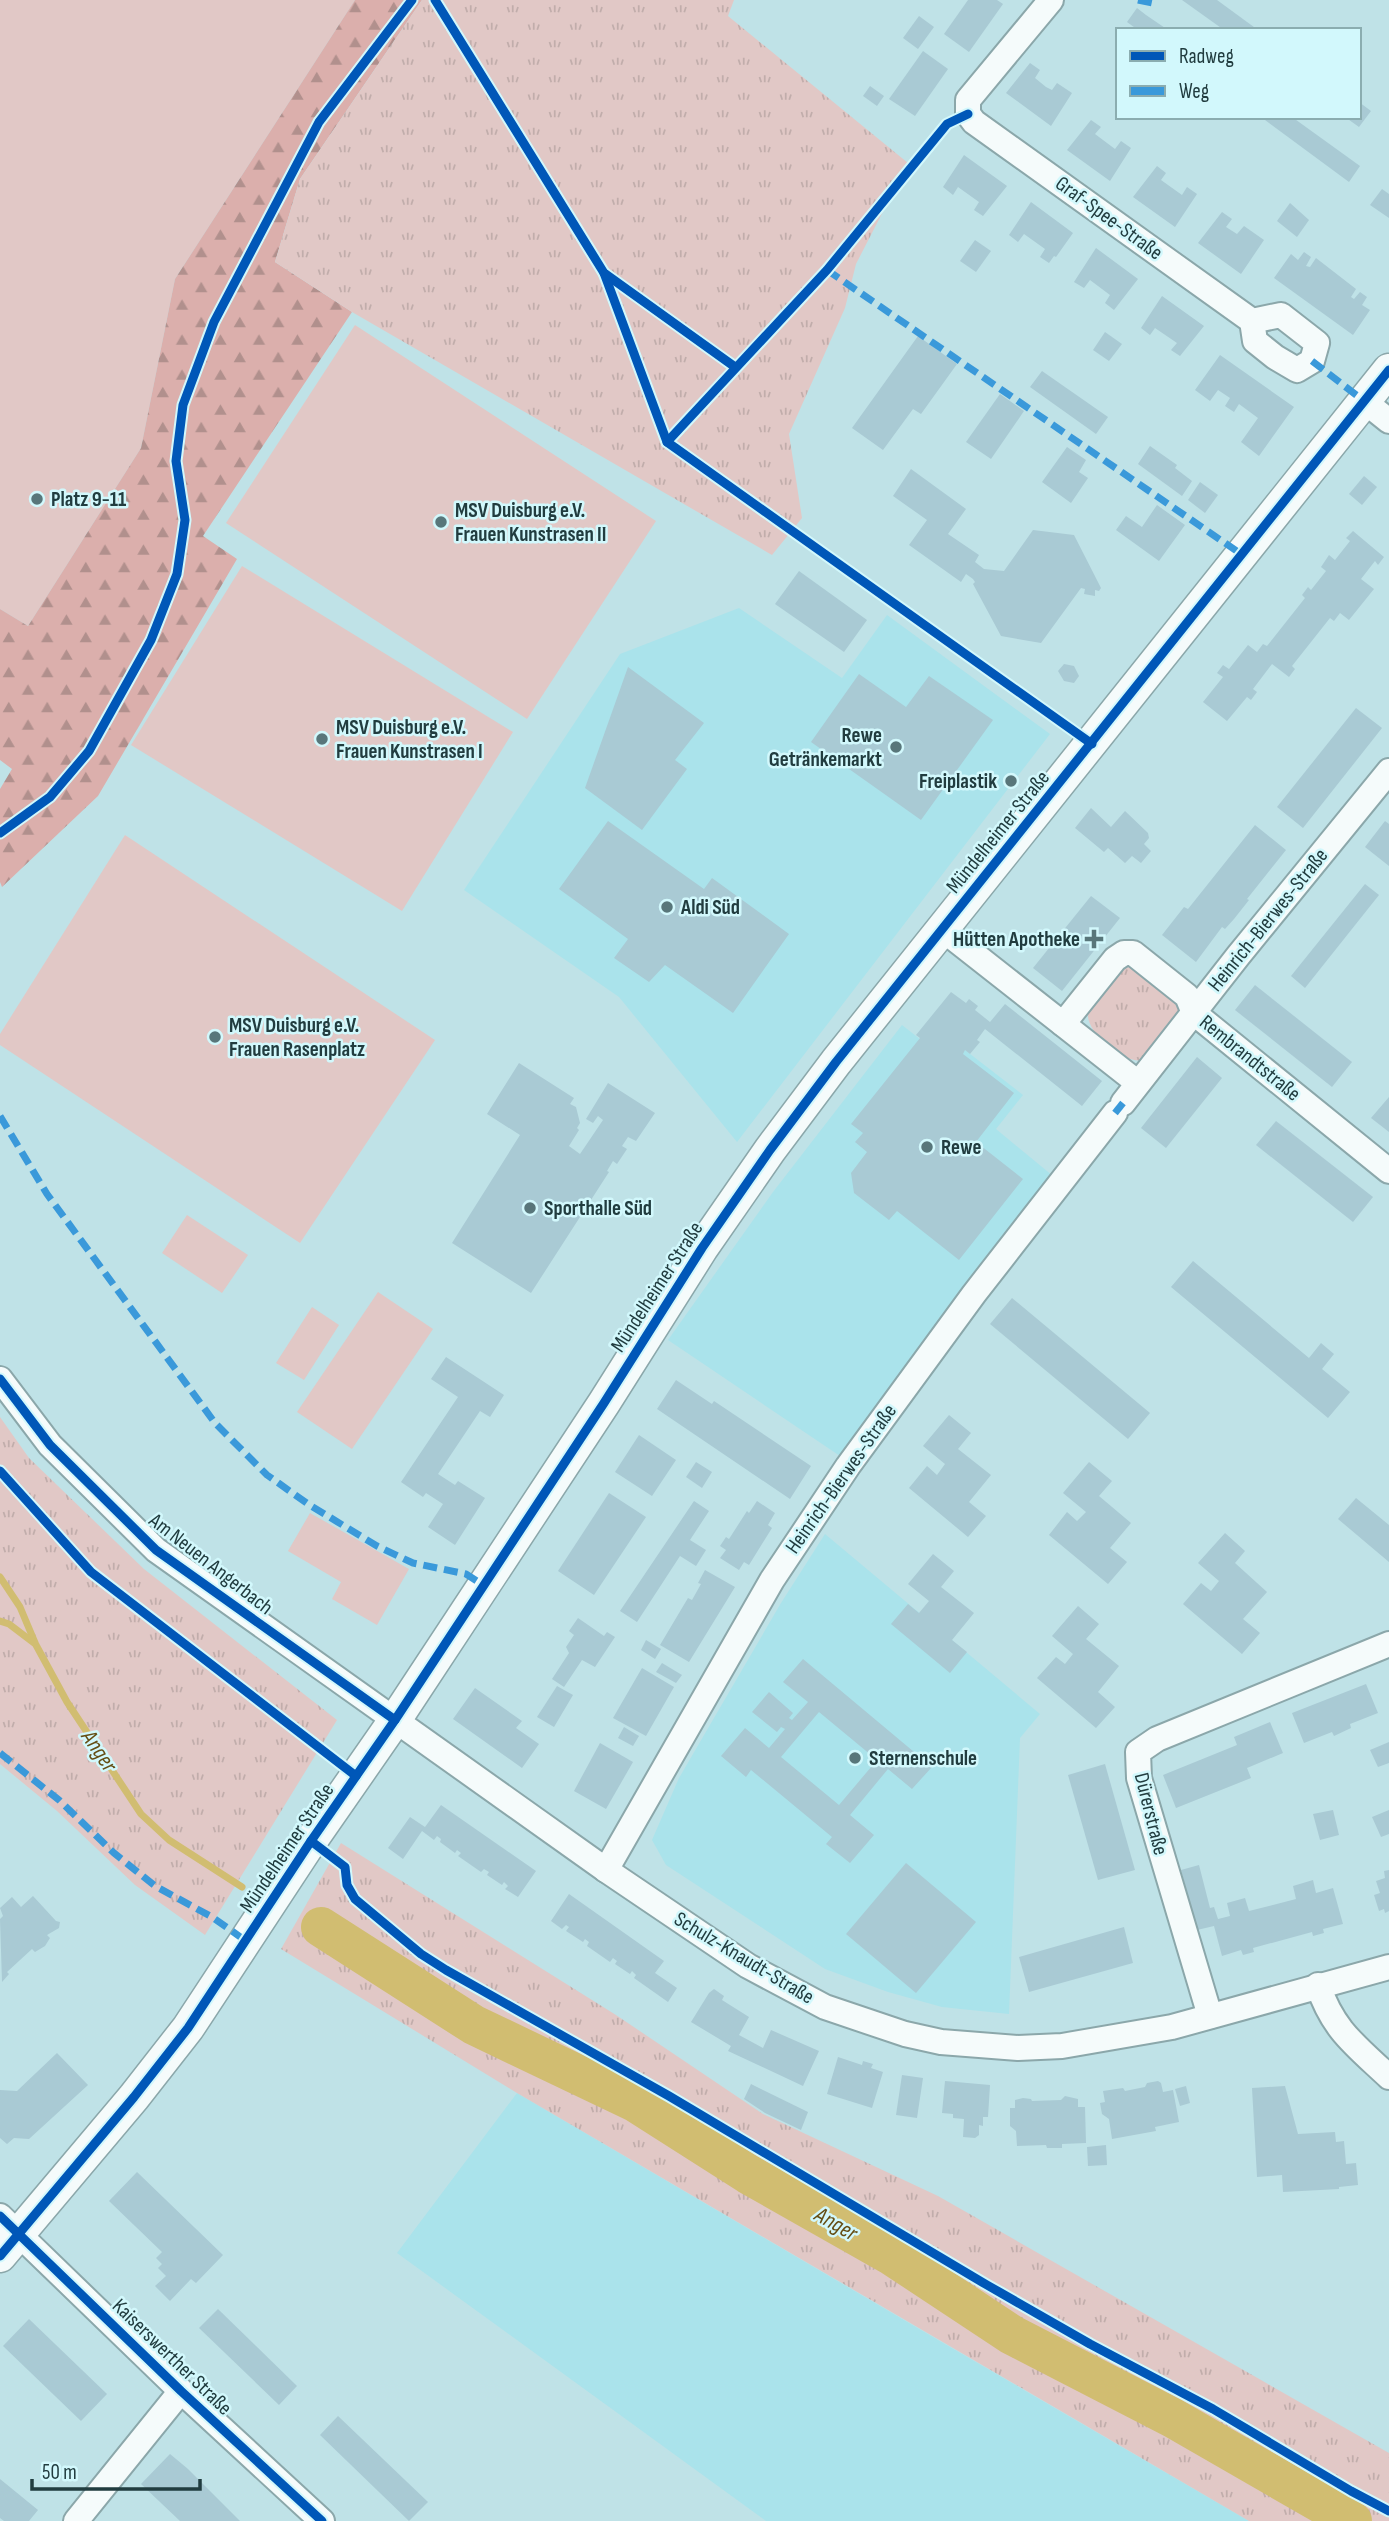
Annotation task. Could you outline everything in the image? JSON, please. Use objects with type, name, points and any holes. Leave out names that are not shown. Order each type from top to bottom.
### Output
[{"type":"main road","name":"Mündelheimer Straße","points":[[6,2235],[134,2097],[188,2028],[604,1403],[702,1248],[770,1150],[836,1062],[1389,370]]},
{"type":"street","name":"Graf-Spee-Straße","points":[[1051,0],[979,84],[968,100],[968,114],[985,130],[1252,321]]},
{"type":"street","points":[[1364,401],[1389,421]]},
{"type":"street","name":"Heinrich-Bierwes-Straße","points":[[606,1870],[772,1580],[841,1477],[974,1294],[1138,1083],[1387,779]]},
{"type":"street","points":[[942,929],[1138,1083]]},
{"type":"street","name":"Rembrandtstraße","points":[[1063,1024],[1115,959],[1124,953],[1133,953],[1187,996],[1194,1013],[1389,1171]]},
{"type":"street","name":"Am Neuen Angerbach","points":[[0,1379],[50,1445],[156,1549],[395,1720]]},
{"type":"street","name":"Dürerstraße","points":[[1210,2016],[1139,1778],[1138,1752],[1157,1739],[1389,1644]]},
{"type":"street","name":"Schulz-Knaudt-Straße","points":[[395,1720],[606,1870],[748,1966],[825,2007],[905,2034],[976,2046],[1062,2046],[1171,2027],[1389,1967]]},
{"type":"street","points":[[1318,1985],[1326,2009],[1342,2032],[1389,2077]]},
{"type":"street","name":"Kaiserswerther Straße","points":[[6,2235],[322,2521]]},
{"type":"street","points":[[76,2521],[180,2391]]},
{"type":"shaded area","points":[[739,608],[842,678],[887,615],[1050,734],[737,1142],[619,997],[464,890],[620,654]]},
{"type":"shaded area","points":[[902,1025],[953,1065],[965,1050],[1023,1095],[996,1129],[1053,1176],[843,1458],[668,1340],[773,1192]]},
{"type":"shaded area","name":"Sternenschule","points":[[825,1534],[1040,1714],[1020,1738],[1009,2014],[942,2007],[888,1992],[825,1969],[666,1865],[652,1840],[679,1778],[781,1603]]},
{"type":"shaded area","points":[[517,2093],[1249,2521],[766,2521],[397,2253]]},
{"type":"green space","points":[[0,0],[355,0],[175,279],[141,448],[28,626],[0,609]]},
{"type":"green space","points":[[355,0],[422,0],[300,179],[275,262],[352,312],[203,536],[237,559],[98,796],[2,887],[0,789],[12,769],[0,760],[0,609],[28,626],[141,448],[175,279]]},
{"type":"green space","points":[[422,0],[734,0],[728,16],[908,163],[856,264],[845,308],[789,434],[802,518],[772,555],[352,312],[275,262],[300,179]]},
{"type":"green space","name":"MSV Duisburg e.V. Frauen Kunstrasen II","points":[[355,325],[656,521],[527,719],[226,523]]},
{"type":"green space","name":"MSV Duisburg e.V. Frauen Kunstrasen I","points":[[242,566],[513,732],[402,911],[131,745]]},
{"type":"green space","name":"MSV Duisburg e.V. Frauen Rasenplatz","points":[[125,835],[435,1040],[300,1243],[0,1045],[0,1034]]},
{"type":"green space","points":[[1131,966],[1178,999],[1179,1016],[1164,1039],[1146,1059],[1138,1060],[1119,1054],[1100,1039],[1093,1030],[1088,1013],[1093,1002],[1112,980]]},
{"type":"green space","points":[[187,1215],[248,1255],[222,1293],[162,1253]]},
{"type":"green space","points":[[378,1292],[433,1329],[352,1449],[297,1412]]},
{"type":"green space","points":[[312,1307],[339,1325],[304,1380],[276,1363]]},
{"type":"green space","points":[[0,1417],[29,1458],[144,1569],[337,1720],[205,1935],[135,1885],[57,1811],[0,1764]]},
{"type":"green space","points":[[310,1513],[409,1569],[377,1625],[332,1599],[341,1582],[288,1551]]},
{"type":"green space","points":[[341,1843],[616,2015],[763,2114],[938,2196],[1389,2453],[1389,2521],[1249,2521],[517,2093],[281,1949]]},
{"type":"building","points":[[968,0],[997,0],[1003,4],[969,52],[944,34]]},
{"type":"building","points":[[1182,0],[1217,0],[1255,28],[1221,28]]},
{"type":"building","points":[[1137,8],[1165,28],[1135,28],[1127,22]]},
{"type":"building","points":[[919,16],[934,27],[918,49],[903,38]]},
{"type":"building","points":[[923,51],[948,69],[915,116],[889,99]]},
{"type":"building","points":[[1030,63],[1040,70],[1035,78],[1046,87],[1052,90],[1057,83],[1072,93],[1051,126],[1006,93]]},
{"type":"building","points":[[870,86],[884,96],[877,106],[863,96]]},
{"type":"building","points":[[1361,104],[1371,111],[1359,127],[1348,119],[1361,119]]},
{"type":"building","points":[[1264,119],[1295,119],[1360,166],[1349,182]]},
{"type":"building","points":[[1091,120],[1101,127],[1095,134],[1115,149],[1121,141],[1131,148],[1110,181],[1067,150]]},
{"type":"building","points":[[964,155],[1007,186],[983,216],[974,210],[979,202],[958,187],[953,195],[943,187]]},
{"type":"building","points":[[1157,166],[1166,173],[1161,180],[1182,195],[1187,187],[1197,194],[1175,227],[1133,197]]},
{"type":"building","points":[[1382,189],[1389,194],[1389,218],[1370,205]]},
{"type":"building","points":[[1031,202],[1073,233],[1049,263],[1040,257],[1045,249],[1024,234],[1018,242],[1009,235]]},
{"type":"building","points":[[1290,203],[1309,220],[1297,237],[1277,221]]},
{"type":"building","points":[[1222,212],[1232,219],[1226,227],[1237,234],[1244,226],[1264,240],[1241,274],[1198,243]]},
{"type":"building","points":[[975,240],[991,251],[976,272],[960,261]]},
{"type":"building","points":[[1096,248],[1138,279],[1114,310],[1105,303],[1110,295],[1090,280],[1084,288],[1074,282]]},
{"type":"building","points":[[1304,252],[1311,257],[1306,266],[1310,267],[1316,258],[1356,289],[1351,297],[1354,299],[1360,292],[1367,297],[1362,305],[1370,310],[1353,335],[1274,278],[1291,254],[1298,260]]},
{"type":"building","points":[[1162,296],[1204,326],[1180,356],[1171,350],[1177,343],[1155,328],[1150,335],[1141,328]]},
{"type":"building","points":[[1105,332],[1122,344],[1109,361],[1093,350]]},
{"type":"building","points":[[918,336],[957,364],[921,414],[913,409],[883,450],[852,428]]},
{"type":"building","points":[[1220,355],[1294,407],[1259,456],[1241,442],[1258,418],[1239,404],[1234,412],[1225,406],[1230,398],[1218,390],[1210,401],[1195,390]]},
{"type":"building","points":[[1042,371],[1108,417],[1096,434],[1030,387]]},
{"type":"building","points":[[1000,394],[1024,411],[991,459],[966,442]]},
{"type":"building","points":[[1150,446],[1177,465],[1175,468],[1192,481],[1182,496],[1138,464]]},
{"type":"building","points":[[1067,447],[1086,460],[1079,472],[1088,478],[1071,503],[1042,482]]},
{"type":"building","points":[[911,469],[966,509],[948,534],[979,555],[975,562],[984,569],[1004,571],[1033,530],[1074,535],[1101,588],[1099,591],[1095,590],[1095,596],[1084,594],[1085,589],[1081,588],[1041,643],[1001,636],[973,584],[973,579],[966,574],[961,582],[909,545],[927,520],[893,496]]},
{"type":"building","points":[[1364,476],[1377,487],[1362,505],[1349,494]]},
{"type":"building","points":[[1200,482],[1218,495],[1205,513],[1188,500]]},
{"type":"building","points":[[1157,505],[1185,525],[1159,561],[1116,530],[1126,516],[1142,527]]},
{"type":"building","points":[[1353,531],[1384,557],[1378,565],[1375,561],[1361,579],[1374,589],[1349,620],[1340,613],[1334,621],[1330,618],[1292,666],[1295,669],[1289,677],[1272,664],[1253,689],[1257,692],[1251,700],[1247,697],[1227,721],[1203,702],[1223,677],[1217,673],[1223,665],[1229,669],[1248,645],[1257,652],[1263,644],[1267,646],[1305,598],[1302,595],[1308,587],[1311,590],[1326,571],[1321,567],[1329,555],[1335,560],[1350,541],[1346,538]]},
{"type":"building","points":[[799,571],[867,620],[844,652],[775,604]]},
{"type":"building","points":[[1064,664],[1074,666],[1079,676],[1074,683],[1064,681],[1058,671]]},
{"type":"building","points":[[628,667],[704,723],[675,760],[687,769],[642,830],[585,788]]},
{"type":"building","name":"Rewe Getränkemarkt","points":[[859,674],[906,707],[929,676],[993,720],[921,820],[811,742]]},
{"type":"building","points":[[1356,708],[1382,728],[1303,828],[1277,807]]},
{"type":"building","points":[[1091,808],[1111,827],[1125,811],[1148,833],[1149,838],[1144,844],[1151,851],[1141,863],[1132,856],[1125,863],[1108,848],[1104,852],[1075,828]]},
{"type":"building","name":"Aldi Süd","points":[[608,821],[704,889],[712,878],[789,934],[733,1013],[665,965],[649,982],[614,958],[628,939],[559,889]]},
{"type":"building","points":[[1385,821],[1389,824],[1389,866],[1365,847]]},
{"type":"building","points":[[1255,825],[1286,850],[1234,919],[1225,929],[1222,927],[1196,962],[1162,935],[1184,907],[1188,909]]},
{"type":"building","points":[[1365,884],[1379,895],[1305,988],[1291,976]]},
{"type":"building","points":[[1091,896],[1120,918],[1062,991],[1033,968]]},
{"type":"building","points":[[1255,985],[1352,1062],[1332,1087],[1235,1010]]},
{"type":"building","name":"Rewe","points":[[951,992],[966,1003],[969,999],[978,1006],[975,1010],[990,1022],[1005,1004],[1102,1081],[1082,1106],[985,1029],[977,1040],[980,1042],[970,1054],[965,1050],[963,1054],[1014,1093],[976,1142],[1023,1179],[959,1260],[897,1211],[889,1220],[854,1193],[851,1173],[867,1152],[855,1142],[863,1133],[851,1124],[920,1038],[916,1035]]},
{"type":"building","points":[[1197,1057],[1222,1078],[1166,1148],[1141,1128]]},
{"type":"building","name":"Sporthalle Süd","points":[[519,1063],[574,1098],[570,1104],[576,1107],[580,1123],[577,1128],[579,1130],[569,1146],[580,1154],[603,1120],[598,1116],[593,1123],[586,1119],[608,1083],[655,1113],[636,1141],[628,1137],[622,1146],[627,1149],[617,1164],[613,1161],[607,1171],[609,1172],[531,1293],[452,1243],[520,1135],[487,1114]]},
{"type":"building","points":[[1389,1097],[1389,1132],[1371,1118]]},
{"type":"building","points":[[1276,1121],[1373,1197],[1353,1222],[1256,1145]]},
{"type":"building","points":[[1193,1261],[1309,1358],[1321,1343],[1334,1354],[1322,1369],[1350,1392],[1328,1418],[1171,1287]]},
{"type":"building","points":[[1012,1298],[1150,1413],[1128,1439],[990,1324]]},
{"type":"building","points":[[446,1357],[504,1395],[490,1417],[480,1411],[438,1474],[455,1485],[458,1481],[485,1498],[455,1545],[428,1527],[443,1504],[426,1493],[423,1497],[401,1482],[458,1397],[431,1379]]},
{"type":"building","points":[[676,1380],[712,1404],[714,1401],[811,1466],[790,1499],[657,1409]]},
{"type":"building","points":[[949,1415],[971,1433],[958,1449],[991,1475],[969,1502],[986,1516],[968,1537],[909,1488],[927,1466],[937,1475],[945,1464],[923,1446]]},
{"type":"building","points":[[639,1435],[676,1460],[652,1496],[615,1472]]},
{"type":"building","points":[[696,1462],[712,1472],[702,1488],[686,1477]]},
{"type":"building","points":[[1089,1462],[1112,1481],[1099,1496],[1131,1523],[1110,1548],[1127,1562],[1108,1584],[1049,1535],[1067,1512],[1077,1521],[1086,1512],[1063,1493]]},
{"type":"building","points":[[609,1493],[646,1517],[594,1595],[558,1571]]},
{"type":"building","points":[[1356,1498],[1389,1525],[1389,1562],[1338,1519]]},
{"type":"building","points":[[694,1501],[709,1511],[690,1540],[706,1550],[696,1566],[680,1556],[637,1622],[620,1611]]},
{"type":"building","points":[[757,1501],[775,1513],[768,1525],[772,1528],[749,1565],[744,1562],[739,1570],[720,1558],[726,1550],[720,1546],[726,1537],[729,1539],[747,1511],[749,1513]]},
{"type":"building","points":[[1225,1533],[1245,1551],[1235,1563],[1267,1592],[1243,1619],[1260,1633],[1242,1654],[1183,1604],[1201,1583],[1211,1591],[1219,1581],[1198,1563]]},
{"type":"building","points":[[933,1554],[954,1571],[941,1587],[974,1613],[952,1640],[967,1652],[950,1673],[891,1624],[908,1604],[919,1613],[929,1601],[908,1584]]},
{"type":"building","points":[[705,1570],[735,1587],[689,1662],[660,1645],[688,1598],[692,1600]]},
{"type":"building","points":[[1078,1606],[1099,1624],[1086,1639],[1119,1666],[1098,1692],[1115,1707],[1096,1728],[1037,1678],[1056,1657],[1065,1664],[1073,1654],[1052,1636]]},
{"type":"building","points":[[578,1618],[604,1636],[607,1632],[615,1637],[595,1667],[582,1660],[564,1687],[552,1679],[569,1653],[566,1647],[574,1635],[569,1631]]},
{"type":"building","points":[[646,1640],[661,1649],[655,1659],[641,1650]]},
{"type":"building","points":[[803,1659],[932,1767],[912,1789],[888,1769],[850,1815],[874,1835],[850,1863],[826,1844],[832,1837],[751,1770],[746,1777],[721,1756],[745,1728],[769,1748],[785,1729],[781,1727],[777,1732],[752,1712],[769,1692],[793,1713],[789,1718],[792,1720],[808,1702],[783,1682]],"holes":[[[819,1712],[877,1760],[839,1805],[781,1757]]]},
{"type":"building","points":[[662,1663],[682,1675],[676,1683],[656,1672]]},
{"type":"building","points":[[642,1668],[674,1687],[646,1736],[613,1718]]},
{"type":"building","points":[[1366,1684],[1378,1713],[1350,1724],[1351,1728],[1334,1736],[1332,1732],[1304,1743],[1292,1713]]},
{"type":"building","points":[[557,1686],[573,1695],[554,1727],[537,1717]]},
{"type":"building","points":[[475,1688],[522,1721],[516,1728],[539,1744],[522,1768],[453,1719]]},
{"type":"building","points":[[1270,1722],[1283,1753],[1247,1768],[1251,1778],[1176,1808],[1163,1775],[1237,1745],[1234,1737]]},
{"type":"building","points":[[624,1727],[639,1736],[633,1746],[618,1738]]},
{"type":"building","points":[[1389,1742],[1389,1763],[1378,1767],[1370,1750]]},
{"type":"building","points":[[600,1743],[633,1762],[606,1809],[574,1791]]},
{"type":"building","points":[[1105,1764],[1135,1870],[1098,1880],[1068,1775]]},
{"type":"building","points":[[441,1805],[536,1871],[518,1897],[505,1889],[508,1886],[504,1882],[502,1885],[487,1875],[489,1872],[484,1869],[481,1872],[458,1856],[461,1853],[457,1850],[455,1853],[440,1842],[441,1839],[437,1836],[434,1840],[422,1831],[403,1859],[388,1848],[410,1817],[425,1827]]},
{"type":"building","points":[[1333,1810],[1339,1835],[1320,1840],[1313,1814]]},
{"type":"building","points":[[1389,1810],[1389,1834],[1381,1837],[1372,1817]]},
{"type":"building","points":[[906,1863],[976,1922],[916,1993],[846,1934]]},
{"type":"building","points":[[1199,1865],[1210,1908],[1214,1907],[1218,1919],[1230,1916],[1227,1903],[1245,1898],[1249,1911],[1296,1899],[1293,1886],[1313,1880],[1316,1893],[1333,1888],[1343,1924],[1323,1929],[1324,1933],[1313,1936],[1312,1932],[1253,1948],[1254,1952],[1243,1955],[1241,1950],[1222,1956],[1214,1926],[1197,1930],[1181,1870]]},
{"type":"building","points":[[1389,1870],[1389,1911],[1385,1913],[1384,1909],[1379,1911],[1374,1895],[1380,1893],[1376,1881],[1385,1878],[1384,1871]]},
{"type":"building","points":[[569,1894],[664,1961],[655,1973],[677,1988],[668,2002],[634,1978],[636,1975],[632,1971],[630,1974],[615,1964],[617,1961],[613,1958],[610,1962],[587,1946],[589,1942],[585,1939],[583,1942],[566,1931],[569,1927],[566,1925],[562,1929],[551,1921]]},
{"type":"building","points":[[33,1896],[60,1922],[59,1928],[47,1935],[50,1938],[45,1946],[35,1952],[32,1949],[7,1972],[9,1974],[2,1982],[0,1919],[3,1916],[0,1908],[12,1897],[21,1907]]},
{"type":"building","points":[[1124,1927],[1133,1963],[1029,1992],[1019,1957]]},
{"type":"building","points":[[714,1989],[724,1996],[722,2000],[749,2017],[739,2035],[763,2048],[771,2030],[819,2051],[803,2086],[728,2051],[731,2046],[691,2022]]},
{"type":"building","points":[[57,2053],[88,2085],[29,2139],[14,2138],[7,2144],[0,2138],[0,2090],[17,2091]]},
{"type":"building","points":[[838,2057],[862,2065],[863,2061],[873,2064],[871,2068],[883,2072],[872,2108],[827,2094]]},
{"type":"building","points":[[902,2075],[923,2078],[917,2118],[896,2115]]},
{"type":"building","points":[[945,2081],[990,2085],[988,2117],[983,2117],[983,2126],[979,2125],[979,2135],[975,2138],[963,2137],[964,2119],[942,2113]]},
{"type":"building","points":[[1158,2081],[1163,2092],[1173,2090],[1179,2122],[1155,2127],[1156,2131],[1112,2139],[1109,2119],[1102,2114],[1100,2103],[1105,2102],[1103,2091],[1123,2088],[1125,2091]]},
{"type":"building","points":[[751,2084],[808,2112],[801,2130],[765,2113],[744,2099]]},
{"type":"building","points":[[1186,2086],[1190,2103],[1180,2106],[1175,2089]]},
{"type":"building","points":[[1285,2086],[1298,2134],[1335,2132],[1336,2142],[1344,2141],[1346,2164],[1356,2163],[1358,2185],[1339,2189],[1283,2192],[1282,2175],[1257,2177],[1252,2088]]},
{"type":"building","points":[[1065,2096],[1078,2099],[1078,2107],[1085,2107],[1086,2143],[1062,2144],[1062,2148],[1047,2148],[1046,2145],[1017,2146],[1016,2131],[1010,2126],[1010,2108],[1015,2108],[1015,2100],[1061,2100]]},
{"type":"building","points":[[1106,2145],[1107,2165],[1088,2166],[1087,2147]]},
{"type":"building","points":[[137,2172],[223,2255],[196,2283],[191,2279],[170,2301],[155,2286],[166,2276],[158,2268],[162,2264],[156,2258],[162,2252],[109,2201]]},
{"type":"building","points":[[218,2309],[297,2386],[279,2405],[199,2328]]},
{"type":"building","points":[[29,2319],[107,2394],[81,2421],[3,2346]]},
{"type":"building","points":[[338,2416],[428,2502],[409,2521],[320,2435]]},
{"type":"building","points":[[170,2454],[240,2521],[180,2521],[141,2484]]},
{"type":"building","points":[[0,2479],[38,2510],[29,2521],[4,2521],[0,2518]]},
{"type":"waterway","name":"Anger","points":[[0,1577],[20,1607],[36,1645],[67,1702],[141,1814],[169,1840],[242,1887]]},
{"type":"waterway","points":[[0,1621],[9,1624],[34,1643]]},
{"type":"waterway","name":"Anger","points":[[321,1927],[474,2025],[635,2102],[748,2174],[891,2255],[1012,2335],[1173,2418],[1352,2521]]},
{"type":"marked path","points":[[1138,0],[1157,4]]},
{"type":"marked path","points":[[827,270],[1241,554]]},
{"type":"marked path","points":[[1312,361],[1364,401]]},
{"type":"marked path","points":[[1115,1113],[1123,1103]]},
{"type":"marked path","points":[[0,1116],[47,1194],[215,1423],[267,1475],[308,1504],[377,1546],[413,1563],[466,1574],[483,1585]]},
{"type":"marked path","points":[[0,1753],[59,1800],[114,1853],[155,1886],[212,1917],[246,1941]]},
{"type":"cycle path","points":[[0,833],[50,797],[89,751],[151,640],[177,574],[185,520],[176,461],[183,405],[214,322],[319,122],[412,0]]},
{"type":"cycle path","points":[[435,0],[604,273],[735,367]]},
{"type":"cycle path","points":[[667,442],[827,270],[947,124],[968,114]]},
{"type":"cycle path","points":[[604,273],[667,442],[1092,744]]},
{"type":"cycle path","points":[[0,2256],[134,2097],[188,2028],[604,1403],[702,1248],[770,1150],[836,1062],[1389,370]]},
{"type":"cycle path","points":[[0,1379],[50,1445],[156,1550],[395,1720]]},
{"type":"cycle path","points":[[0,1471],[91,1572],[356,1776]]},
{"type":"cycle path","points":[[311,1841],[345,1867],[347,1885],[355,1899],[421,1954],[446,1970],[669,2096],[987,2285],[1090,2344],[1213,2409],[1389,2511]]},
{"type":"cycle path","points":[[0,2216],[181,2391],[322,2521]]},
{"type":"place","name":"Platz 9-11","points":[[37,499]]},
{"type":"place","name":"MSV Duisburg e.V. Frauen Kunstrasen II","points":[[441,522]]},
{"type":"place","name":"MSV Duisburg e.V. Frauen Kunstrasen I","points":[[322,739]]},
{"type":"place","name":"Rewe Getränkemarkt","points":[[896,747]]},
{"type":"place","name":"Freiplastik","points":[[1011,781]]},
{"type":"place","name":"Aldi Süd","points":[[667,907]]},
{"type":"place","name":"Hütten Apotheke","points":[[1094,939]]},
{"type":"place","name":"MSV Duisburg e.V. Frauen Rasenplatz","points":[[215,1037]]},
{"type":"place","name":"Rewe","points":[[927,1147]]},
{"type":"place","name":"Sporthalle Süd","points":[[530,1208]]},
{"type":"place","name":"Sternenschule","points":[[855,1758]]}]
